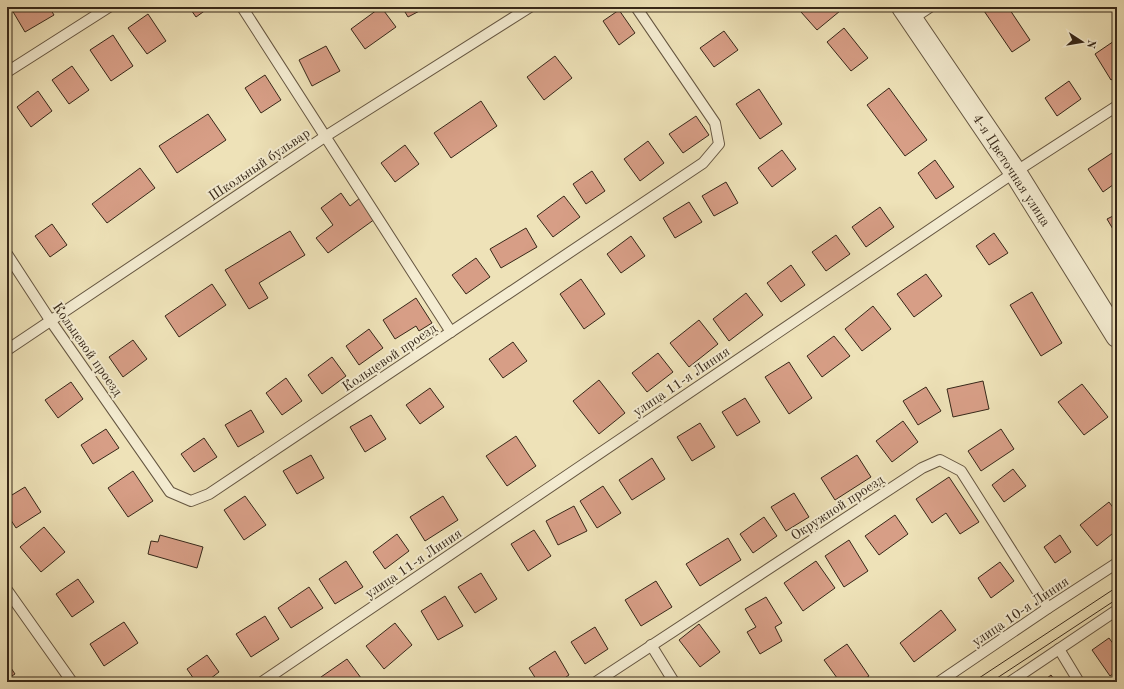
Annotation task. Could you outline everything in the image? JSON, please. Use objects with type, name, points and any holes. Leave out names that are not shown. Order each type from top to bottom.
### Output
[{"type":"street","name":"4-я Цветочная улица","points":[[908,13],[1015,172],[1117,336]]},
{"type":"lane","points":[[7,72],[109,7]]},
{"type":"lane","points":[[242,7],[452,332]]},
{"type":"lane","name":"Школьный бульвар","points":[[7,350],[326,136],[530,7]]},
{"type":"lane","name":"Кольцевой проезд","points":[[7,254],[50,320],[170,492],[190,501],[209,494],[703,163],[719,144],[715,123],[636,7]]},
{"type":"lane","points":[[908,13],[930,7]]},
{"type":"lane","name":"улица 11-я Линия","points":[[262,682],[1015,172],[1117,106]]},
{"type":"lane","name":"Окружной проезд","points":[[596,682],[922,468],[940,460],[961,471],[1048,608]]},
{"type":"lane","name":"улица 10-я Линия","points":[[939,682],[1048,608],[1117,564]]},
{"type":"lane","points":[[7,590],[72,682]]},
{"type":"lane","points":[[1010,682],[1117,610]]},
{"type":"lane","points":[[651,645],[674,682]]},
{"type":"lane","points":[[1059,649],[1079,682]]},
{"type":"building","points":[[16,7],[49,7],[54,15],[25,32],[12,10]]},
{"type":"building","points":[[189,7],[210,7],[196,17]]},
{"type":"building","points":[[381,7],[396,27],[365,49],[351,29]]},
{"type":"building","points":[[402,7],[427,7],[408,17]]},
{"type":"building","points":[[806,7],[837,7],[840,11],[817,30],[801,12]]},
{"type":"building","points":[[1008,7],[1030,40],[1012,52],[982,8]]},
{"type":"building","points":[[619,10],[635,33],[619,45],[603,21]]},
{"type":"building","points":[[148,14],[166,41],[147,54],[128,28]]},
{"type":"building","points":[[844,28],[868,58],[851,71],[827,42]]},
{"type":"building","points":[[724,31],[738,50],[714,67],[700,48]]},
{"type":"building","points":[[113,35],[133,66],[111,81],[90,50]]},
{"type":"building","points":[[1117,39],[1117,76],[1111,80],[1095,54]]},
{"type":"building","points":[[326,46],[340,71],[312,86],[299,60]]},
{"type":"building","points":[[555,56],[572,78],[544,100],[527,77]]},
{"type":"building","points":[[72,66],[89,90],[69,104],[52,80]]},
{"type":"building","points":[[265,75],[281,100],[261,113],[245,88]]},
{"type":"building","points":[[1069,81],[1081,99],[1057,116],[1045,98]]},
{"type":"building","points":[[889,88],[927,140],[905,156],[867,105]]},
{"type":"building","points":[[759,89],[782,124],[760,139],[736,104]]},
{"type":"building","points":[[38,91],[52,111],[31,127],[17,107]]},
{"type":"building","points":[[481,101],[497,126],[451,158],[434,133]]},
{"type":"building","points":[[208,114],[226,140],[177,173],[159,146]]},
{"type":"building","points":[[696,116],[709,135],[683,153],[669,134]]},
{"type":"building","points":[[648,141],[664,163],[640,181],[624,159]]},
{"type":"building","points":[[405,145],[419,164],[395,182],[381,163]]},
{"type":"building","points":[[782,150],[796,169],[772,187],[758,168]]},
{"type":"building","points":[[1115,151],[1117,154],[1117,182],[1103,192],[1088,169]]},
{"type":"building","points":[[935,160],[954,187],[936,199],[918,173]]},
{"type":"building","points":[[140,168],[155,188],[107,223],[92,204]]},
{"type":"building","points":[[592,171],[605,191],[586,204],[573,184]]},
{"type":"building","points":[[726,182],[738,203],[714,216],[702,196]]},
{"type":"building","points":[[341,193],[350,206],[360,198],[375,219],[328,253],[316,238],[333,225],[321,208]]},
{"type":"building","points":[[564,196],[580,217],[553,237],[537,216]]},
{"type":"building","points":[[689,202],[702,222],[675,238],[663,218]]},
{"type":"building","points":[[880,207],[894,227],[866,247],[852,227]]},
{"type":"building","points":[[1117,214],[1117,236],[1107,219]]},
{"type":"building","points":[[52,224],[67,245],[50,257],[35,236]]},
{"type":"building","points":[[526,228],[537,247],[501,268],[490,249]]},
{"type":"building","points":[[290,231],[305,255],[259,283],[268,298],[249,309],[225,270]]},
{"type":"building","points":[[994,233],[1008,253],[989,265],[976,246]]},
{"type":"building","points":[[836,235],[850,254],[826,271],[812,252]]},
{"type":"building","points":[[631,236],[645,256],[621,273],[607,254]]},
{"type":"building","points":[[476,258],[490,277],[466,294],[452,275]]},
{"type":"building","points":[[791,265],[805,285],[781,302],[767,283]]},
{"type":"building","points":[[926,274],[942,296],[914,317],[897,294]]},
{"type":"building","points":[[581,279],[605,314],[584,329],[560,294]]},
{"type":"building","points":[[212,284],[226,305],[179,337],[165,316]]},
{"type":"building","points":[[1032,292],[1062,343],[1041,356],[1010,305]]},
{"type":"building","points":[[746,293],[763,315],[729,341],[713,319]]},
{"type":"building","points":[[416,298],[432,323],[419,331],[416,326],[395,339],[383,320]]},
{"type":"building","points":[[873,306],[891,329],[862,351],[845,329]]},
{"type":"building","points":[[699,320],[718,344],[689,367],[670,343]]},
{"type":"building","points":[[369,329],[383,348],[359,365],[346,346]]},
{"type":"building","points":[[834,336],[850,356],[822,377],[807,356]]},
{"type":"building","points":[[133,340],[147,359],[123,377],[109,357]]},
{"type":"building","points":[[513,342],[527,361],[503,378],[489,359]]},
{"type":"building","points":[[658,353],[673,372],[647,392],[632,373]]},
{"type":"building","points":[[332,357],[346,376],[322,394],[308,375]]},
{"type":"building","points":[[789,362],[812,398],[789,414],[765,377]]},
{"type":"building","points":[[286,378],[302,401],[282,415],[266,393]]},
{"type":"building","points":[[599,380],[625,413],[599,434],[573,401]]},
{"type":"building","points":[[983,381],[989,409],[953,417],[947,389]]},
{"type":"building","points":[[71,382],[83,399],[58,418],[45,400]]},
{"type":"building","points":[[1082,384],[1108,417],[1084,435],[1058,402]]},
{"type":"building","points":[[926,387],[941,411],[918,425],[903,401]]},
{"type":"building","points":[[430,388],[444,407],[420,424],[406,405]]},
{"type":"building","points":[[745,398],[760,422],[737,436],[722,412]]},
{"type":"building","points":[[251,410],[264,432],[238,447],[225,425]]},
{"type":"building","points":[[371,415],[386,439],[365,452],[350,427]]},
{"type":"building","points":[[903,421],[918,442],[892,462],[876,441]]},
{"type":"building","points":[[700,423],[715,447],[692,461],[677,437]]},
{"type":"building","points":[[106,429],[119,448],[93,464],[81,445]]},
{"type":"building","points":[[1001,429],[1014,449],[981,471],[968,451]]},
{"type":"building","points":[[516,436],[536,466],[507,486],[486,456]]},
{"type":"building","points":[[204,438],[217,457],[194,472],[181,454]]},
{"type":"building","points":[[311,455],[324,478],[297,494],[283,471]]},
{"type":"building","points":[[857,455],[871,477],[835,500],[821,478]]},
{"type":"building","points":[[652,458],[665,479],[632,500],[619,480]]},
{"type":"building","points":[[1013,469],[1026,486],[1004,502],[992,485]]},
{"type":"building","points":[[133,471],[153,501],[128,517],[108,488]]},
{"type":"building","points":[[949,477],[979,522],[960,534],[946,513],[932,523],[916,499]]},
{"type":"building","points":[[603,486],[621,513],[597,528],[580,501]]},
{"type":"building","points":[[25,487],[41,512],[16,528],[7,514],[7,498]]},
{"type":"building","points":[[794,493],[809,517],[786,531],[771,507]]},
{"type":"building","points":[[245,496],[266,525],[244,540],[224,510]]},
{"type":"building","points":[[443,496],[458,520],[425,541],[410,517]]},
{"type":"building","points":[[1109,502],[1117,513],[1117,530],[1097,546],[1080,525]]},
{"type":"building","points":[[574,506],[587,531],[558,545],[546,521]]},
{"type":"building","points":[[895,515],[908,534],[879,555],[865,536]]},
{"type":"building","points":[[764,517],[777,536],[753,553],[740,534]]},
{"type":"building","points":[[44,527],[65,552],[41,572],[20,547]]},
{"type":"building","points":[[534,530],[551,556],[528,571],[511,544]]},
{"type":"building","points":[[397,534],[409,551],[385,569],[373,552]]},
{"type":"building","points":[[160,535],[203,547],[197,568],[148,554],[151,541],[158,542]]},
{"type":"building","points":[[1060,535],[1071,552],[1055,563],[1044,547]]},
{"type":"building","points":[[728,538],[741,560],[700,586],[686,564]]},
{"type":"building","points":[[849,540],[868,571],[844,587],[825,556]]},
{"type":"building","points":[[346,561],[363,587],[335,604],[319,579]]},
{"type":"building","points":[[816,561],[835,588],[803,611],[784,583]]},
{"type":"building","points":[[1000,562],[1014,581],[991,598],[978,578]]},
{"type":"building","points":[[481,573],[497,599],[475,613],[458,587]]},
{"type":"building","points":[[78,579],[94,602],[72,617],[56,594]]},
{"type":"building","points":[[656,581],[672,607],[641,626],[625,600]]},
{"type":"building","points":[[309,587],[323,608],[291,628],[278,608]]},
{"type":"building","points":[[445,596],[463,626],[438,640],[421,611]]},
{"type":"building","points":[[766,597],[782,623],[775,627],[782,641],[760,654],[747,632],[756,627],[745,609]]},
{"type":"building","points":[[941,610],[956,630],[914,662],[900,643]]},
{"type":"building","points":[[265,616],[279,639],[251,657],[236,634]]},
{"type":"building","points":[[124,622],[138,643],[104,666],[90,644]]},
{"type":"building","points":[[395,623],[412,645],[384,669],[366,646]]},
{"type":"building","points":[[699,624],[720,652],[700,667],[679,640]]},
{"type":"building","points":[[595,627],[608,649],[585,664],[571,642]]},
{"type":"building","points":[[1109,638],[1117,649],[1117,671],[1110,676],[1092,650]]},
{"type":"building","points":[[847,644],[869,676],[860,682],[840,682],[824,660]]},
{"type":"building","points":[[555,651],[569,675],[559,682],[538,682],[529,668]]},
{"type":"building","points":[[207,655],[219,672],[206,682],[196,682],[187,669]]},
{"type":"building","points":[[347,659],[364,682],[325,682],[321,677]]},
{"type":"building","points":[[7,662],[15,674],[7,679]]},
{"type":"building","points":[[1051,675],[1056,682],[1042,682]]},
{"type":"tram line","points":[[973,682],[1117,587]]},
{"type":"tram line","points":[[991,682],[1117,599]]}]
